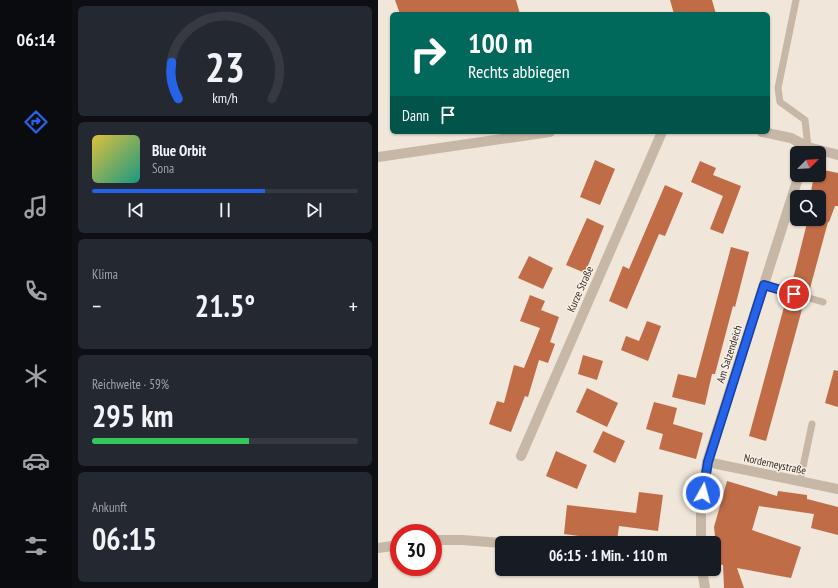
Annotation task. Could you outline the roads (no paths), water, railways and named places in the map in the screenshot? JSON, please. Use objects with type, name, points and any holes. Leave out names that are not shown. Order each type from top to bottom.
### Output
[{"type":"street","points":[[378,157],[536,134]]},
{"type":"street","name":"Kurze Straße","points":[[521,456],[661,134]]},
{"type":"street","points":[[770,134],[790,138],[801,146]]},
{"type":"street","points":[[826,153],[838,155]]},
{"type":"street","name":"Am Salzendeich","points":[[701,536],[701,509],[708,462],[797,182]]},
{"type":"street","name":"Norderneystraße","points":[[708,462],[838,489]]},
{"type":"street","points":[[442,540],[495,542]]},
{"type":"street","points":[[378,548],[390,546]]},
{"type":"street","points":[[703,576],[705,588]]},
{"type":"lane","points":[[796,0],[778,88],[780,102],[806,120],[807,146]]},
{"type":"lane","points":[[764,285],[824,302]]},
{"type":"lane","points":[[800,481],[812,424]]}]
